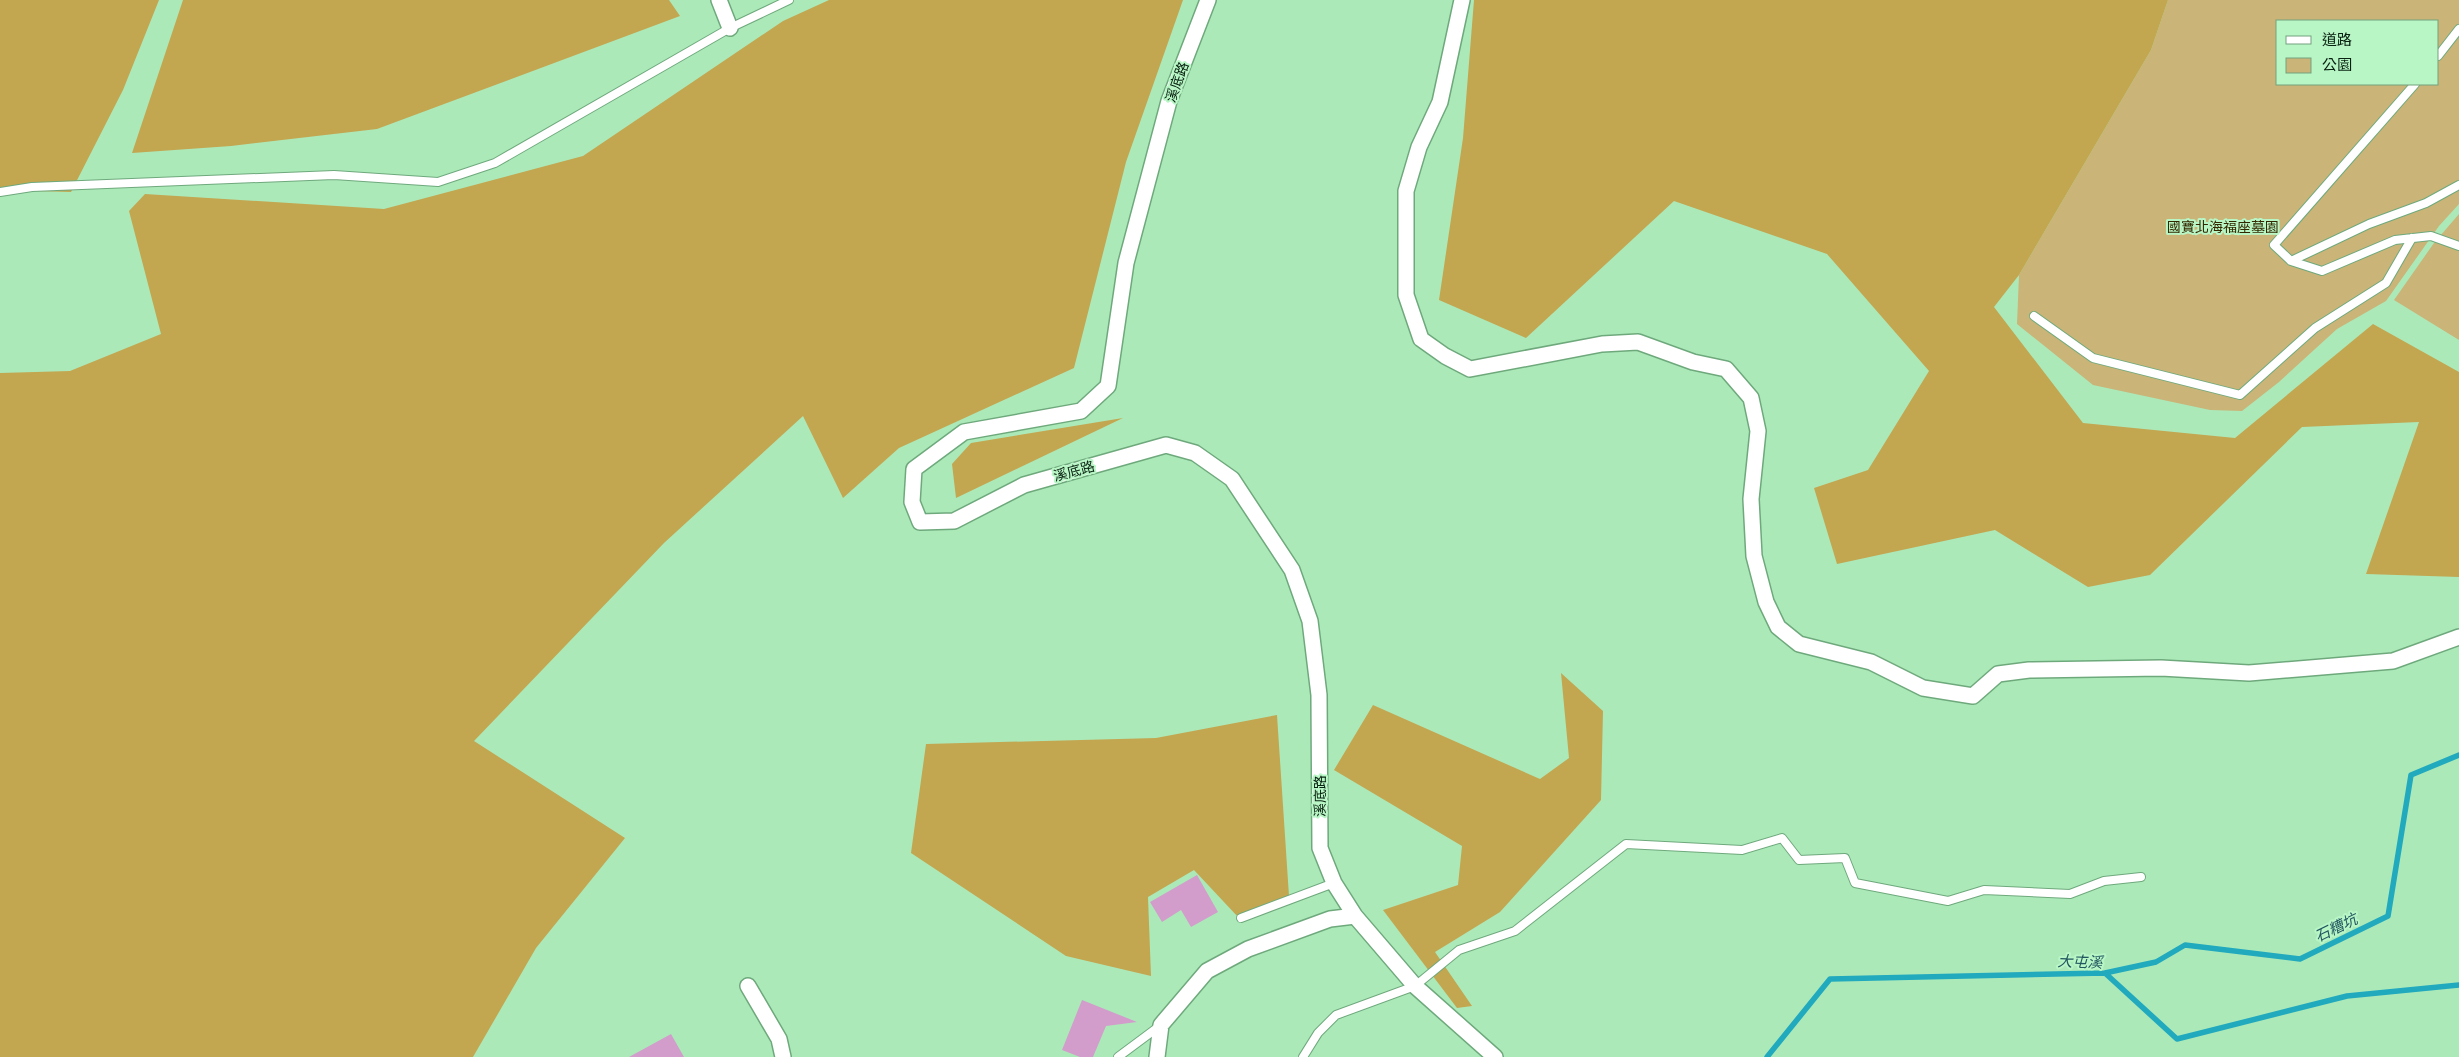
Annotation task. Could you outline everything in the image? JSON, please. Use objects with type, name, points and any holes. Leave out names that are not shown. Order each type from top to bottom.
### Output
[{"type":"street","points":[[719,0],[730,28]]},
{"type":"street","name":"溪底路","points":[[1208,0],[1169,101],[1126,263],[1108,386],[1081,412],[964,432],[914,469],[912,502],[920,522],[954,521],[1024,485],[1166,445],[1195,454],[1232,479],[1292,570],[1310,622],[1319,696],[1320,848],[1334,883],[1355,916],[1415,986],[1495,1057]]},
{"type":"street","points":[[1462,0],[1440,102],[1419,147],[1406,191],[1406,295],[1421,339],[1445,356],[1470,368],[1602,344],[1638,342],[1693,362],[1726,369],[1751,398],[1758,431],[1751,500],[1754,556],[1766,602],[1778,627],[1799,644],[1871,662],[1923,688],[1973,696],[1998,674],[2029,670],[2161,668],[2249,674],[2393,661],[2459,637]]},
{"type":"street","points":[[1157,1057],[1160,1025],[1207,971],[1248,949],[1330,919],[1355,916]]},
{"type":"street","points":[[748,986],[779,1039],[783,1057]]},
{"type":"lane","points":[[0,192],[32,186],[334,175],[438,182],[495,163],[730,28],[789,0]]},
{"type":"lane","points":[[2439,55],[2459,29]]},
{"type":"lane","points":[[2414,85],[2274,245],[2291,261],[2322,271],[2395,240],[2431,236],[2459,246]]},
{"type":"lane","points":[[2291,261],[2369,224],[2426,203],[2459,185]]},
{"type":"lane","points":[[2034,316],[2093,358],[2240,395],[2315,328],[2386,283],[2412,238]]},
{"type":"lane","points":[[1303,1057],[1318,1033],[1336,1015],[1415,986],[1459,950],[1515,931],[1626,844],[1742,850],[1782,838],[1799,860],[1845,858],[1854,883],[1948,902],[1984,890],[2070,894],[2104,881],[2142,877]]},
{"type":"lane","points":[[1241,918],[1334,883]]},
{"type":"lane","points":[[1118,1057],[1160,1025]]},
{"type":"green space","name":"國寶北海福座墓園","points":[[2168,0],[2459,0],[2459,204],[2439,226],[2386,301],[2337,329],[2279,382],[2242,411],[2210,410],[2093,385],[2017,324],[2019,275],[2151,50]]},
{"type":"green space","points":[[2459,214],[2459,340],[2394,300],[2434,243]]},
{"type":"shaded area","points":[[0,0],[159,0],[123,90],[71,192],[0,190]]},
{"type":"shaded area","points":[[183,0],[669,0],[680,16],[377,129],[231,146],[132,153]]},
{"type":"shaded area","points":[[829,0],[1183,0],[1126,162],[1074,368],[899,448],[843,498],[803,416],[664,543],[474,741],[625,838],[536,948],[473,1057],[0,1057],[0,373],[70,371],[161,334],[129,211],[145,194],[384,209],[583,156],[783,21]]},
{"type":"shaded area","points":[[1474,0],[2168,0],[2151,50],[2019,275],[1994,307],[2083,423],[2235,438],[2373,324],[2459,372],[2459,577],[2366,574],[2419,422],[2302,427],[2150,575],[2088,587],[1995,530],[1837,564],[1814,488],[1868,470],[1929,371],[1827,254],[1674,201],[1526,338],[1439,300],[1463,138]]},
{"type":"shaded area","points":[[1123,418],[956,498],[952,464],[971,443]]},
{"type":"shaded area","points":[[1561,673],[1603,711],[1601,800],[1500,912],[1435,952],[1472,1006],[1457,1008],[1383,910],[1458,885],[1462,846],[1334,770],[1373,705],[1540,779],[1569,758]]},
{"type":"shaded area","points":[[1277,715],[1289,896],[1238,917],[1194,870],[1148,897],[1151,976],[1066,956],[911,853],[926,744],[1156,738]]},
{"type":"building","points":[[1197,875],[1218,912],[1191,927],[1181,910],[1162,922],[1150,902]]},
{"type":"building","points":[[1082,1000],[1137,1022],[1106,1026],[1093,1057],[1080,1057],[1062,1050]]},
{"type":"building","points":[[671,1034],[684,1057],[629,1057]]},
{"type":"waterway","name":"石糟坑","points":[[2105,973],[2156,962],[2185,945],[2300,959],[2388,916],[2411,775],[2459,755]]},
{"type":"waterway","name":"大屯溪","points":[[1767,1057],[1830,979],[2105,973],[2177,1039],[2347,996],[2459,985]]}]
